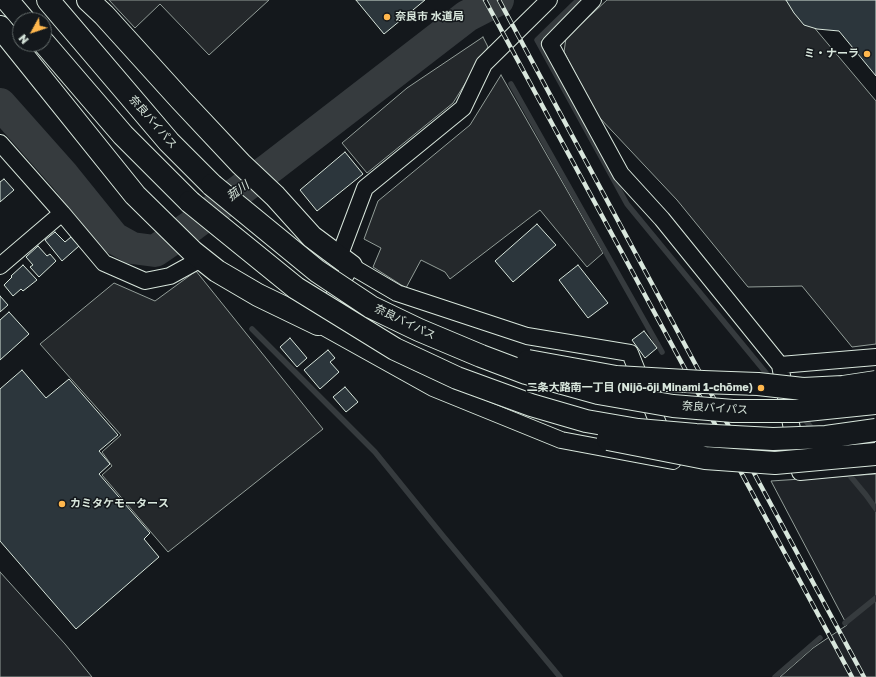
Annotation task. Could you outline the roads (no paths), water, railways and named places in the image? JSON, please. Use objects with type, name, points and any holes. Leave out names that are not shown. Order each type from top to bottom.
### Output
[{"type":"highway","points":[[7,0],[17,12]]},
{"type":"highway","name":"奈良バイパス","points":[[48,0],[169,142],[212,185],[317,271],[372,307],[419,330],[480,356],[526,373],[598,393],[673,406],[733,411],[797,411],[876,403]]},
{"type":"highway","points":[[88,0],[104,15],[165,84],[241,164],[275,196],[312,237],[345,262]]},
{"type":"highway","points":[[0,27],[136,195],[197,256],[224,275],[318,324]]},
{"type":"highway","points":[[52,52],[124,135],[190,202],[296,288],[395,349],[457,378],[531,405],[586,421],[638,430],[773,439],[826,436],[876,430]]},
{"type":"highway","points":[[480,356],[538,362],[616,377],[758,384],[803,389],[843,387],[876,382]]},
{"type":"highway","points":[[457,378],[509,409],[551,427],[705,458],[775,463],[876,454]]},
{"type":"street","points":[[345,262],[397,293],[527,336],[630,353],[673,461],[561,440],[433,388],[318,324],[345,262],[365,188],[463,108],[484,64],[550,0]]},
{"type":"street","points":[[593,0],[550,44],[621,174],[662,219],[780,365],[800,472],[876,465]]},
{"type":"street","points":[[0,143],[104,263],[145,281],[170,276],[197,256]]},
{"type":"street","points":[[0,266],[62,213]]},
{"type":"street","points":[[780,365],[876,357]]},
{"type":"waterway","name":"菰川","points":[[0,104],[64,176],[114,238],[132,248],[155,251],[270,168],[467,16],[498,0]]},
{"type":"waterway","points":[[578,0],[537,40],[627,204],[771,379]]},
{"type":"waterway","points":[[511,84],[662,352]]},
{"type":"waterway","points":[[252,329],[375,452],[560,677]]},
{"type":"waterway","points":[[802,416],[814,431]]},
{"type":"waterway","points":[[851,477],[876,509]]},
{"type":"waterway","points":[[845,623],[876,598]]},
{"type":"waterway","points":[[775,677],[820,638]]},
{"type":"railway","points":[[485,0],[852,677]]},
{"type":"railway","points":[[499,0],[864,677]]},
{"type":"place","name":"奈良市 水道局","points":[[387,17]]},
{"type":"place","name":"ミ・ナーラ","points":[[867,54]]},
{"type":"place","name":"二条大路南一丁目 (Nijō-ōji Minami 1-chōme)","points":[[761,388]]},
{"type":"place","name":"カミタケモータース","points":[[62,504]]}]
